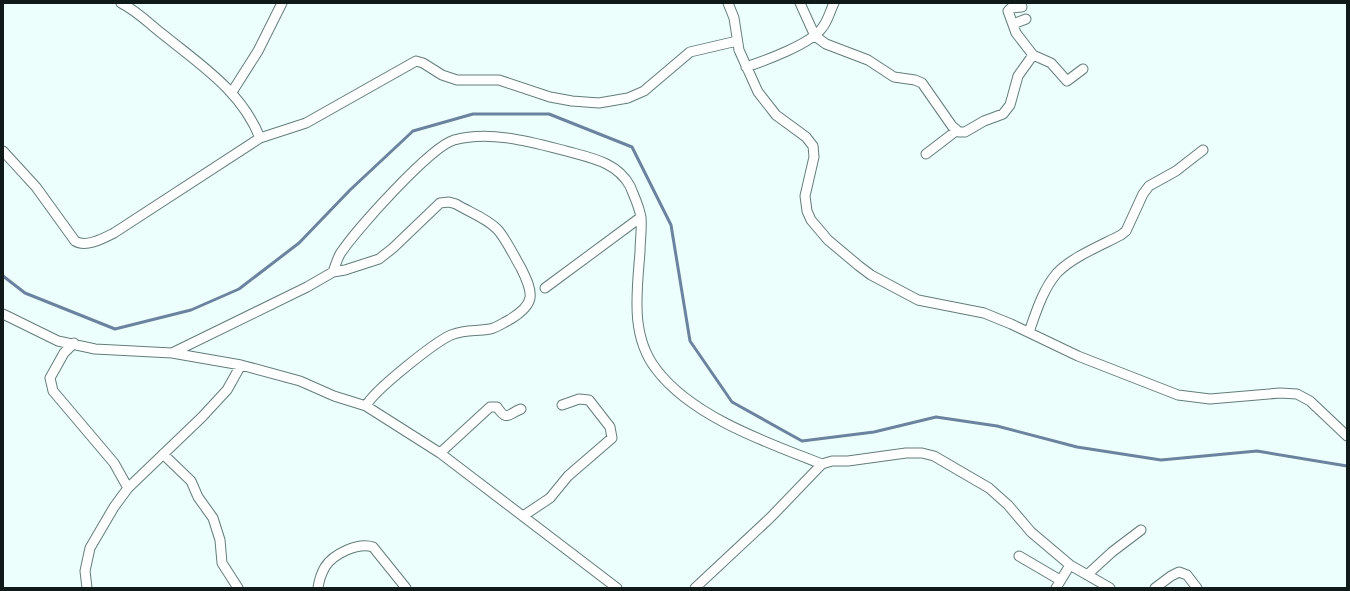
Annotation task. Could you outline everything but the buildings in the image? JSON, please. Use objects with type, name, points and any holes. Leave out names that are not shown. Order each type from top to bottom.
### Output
[{"type":"street","points":[[122,3],[140,13],[232,92],[250,116],[260,138]]},
{"type":"street","points":[[273,3],[274,17]]},
{"type":"street","points":[[232,92],[258,51],[282,3]]},
{"type":"street","points":[[728,3],[734,18],[737,41],[746,67],[758,92],[770,109],[806,137],[813,146],[814,157],[806,189],[806,203],[811,220],[828,240],[871,275],[918,300],[984,313],[1078,356],[1178,395],[1210,399],[1280,393],[1297,394],[1310,401],[1347,436]]},
{"type":"street","points":[[800,3],[815,36],[832,48],[868,60],[894,78],[915,80],[922,83],[956,131],[962,133],[969,131],[984,121],[996,117],[1006,111],[1012,101],[1018,76],[1033,55]]},
{"type":"street","points":[[746,67],[779,56],[815,36],[822,28],[834,3]]},
{"type":"street","points":[[1022,7],[1008,9],[1021,41],[1033,55],[1050,63],[1067,81],[1083,69]]},
{"type":"street","points":[[1013,24],[1026,18]]},
{"type":"street","points":[[3,151],[36,187],[75,241],[81,243],[96,241],[114,232],[260,138],[306,123],[416,61],[423,63],[442,75],[457,80],[499,80],[550,97],[572,101],[599,103],[628,98],[644,91],[690,52],[737,41]]},
{"type":"street","points":[[926,154],[956,131]]},
{"type":"street","points":[[333,272],[340,254],[394,190],[426,159],[446,144],[464,138],[511,139],[582,155],[610,165],[623,175],[641,217],[636,302],[637,319],[643,347],[657,370],[675,390],[703,410],[763,441],[822,464]]},
{"type":"street","points":[[1028,332],[1046,291],[1056,274],[1068,264],[1122,235],[1126,231],[1143,194],[1149,186],[1173,174],[1203,150]]},
{"type":"street","points":[[172,353],[333,272],[379,259],[393,248],[440,203],[449,202],[478,216],[497,229],[519,265],[530,291],[529,303],[519,314],[492,329],[465,330],[447,337],[386,383],[375,393],[366,406]]},
{"type":"street","points":[[545,288],[641,217]]},
{"type":"street","points":[[3,314],[58,341],[95,349],[172,353],[241,365],[300,381],[334,396],[366,406],[440,453],[617,588]]},
{"type":"street","points":[[74,344],[64,353],[50,378],[53,390],[114,463],[128,488]]},
{"type":"street","points":[[87,588],[84,571],[90,548],[114,506],[128,488],[226,390],[241,365]]},
{"type":"street","points":[[523,516],[550,498],[568,476],[612,438],[610,427],[589,400],[579,399],[562,405]]},
{"type":"street","points":[[440,453],[490,407],[496,407],[504,416],[521,409]]},
{"type":"street","points":[[695,588],[770,518],[822,464],[832,461],[848,461],[906,453],[922,453],[934,456],[996,494],[1031,532],[1070,565],[1110,588]]},
{"type":"street","points":[[163,454],[191,481],[198,497],[213,518],[220,540],[222,563],[238,588]]},
{"type":"street","points":[[1087,575],[1112,552],[1140,530]]},
{"type":"street","points":[[318,588],[320,577],[332,559],[354,547],[367,545],[373,547],[406,588]]},
{"type":"street","points":[[1019,556],[1058,584],[1070,565]]},
{"type":"street","points":[[1155,588],[1170,576],[1179,572],[1187,576],[1197,588]]},
{"type":"waterway","points":[[3,276],[25,293],[115,329],[191,310],[239,289],[299,243],[350,190],[413,131],[473,114],[549,114],[632,147],[671,225],[690,341],[732,402],[802,441],[874,432],[936,417],[997,426],[1077,447],[1161,460],[1257,451],[1347,466]]}]
